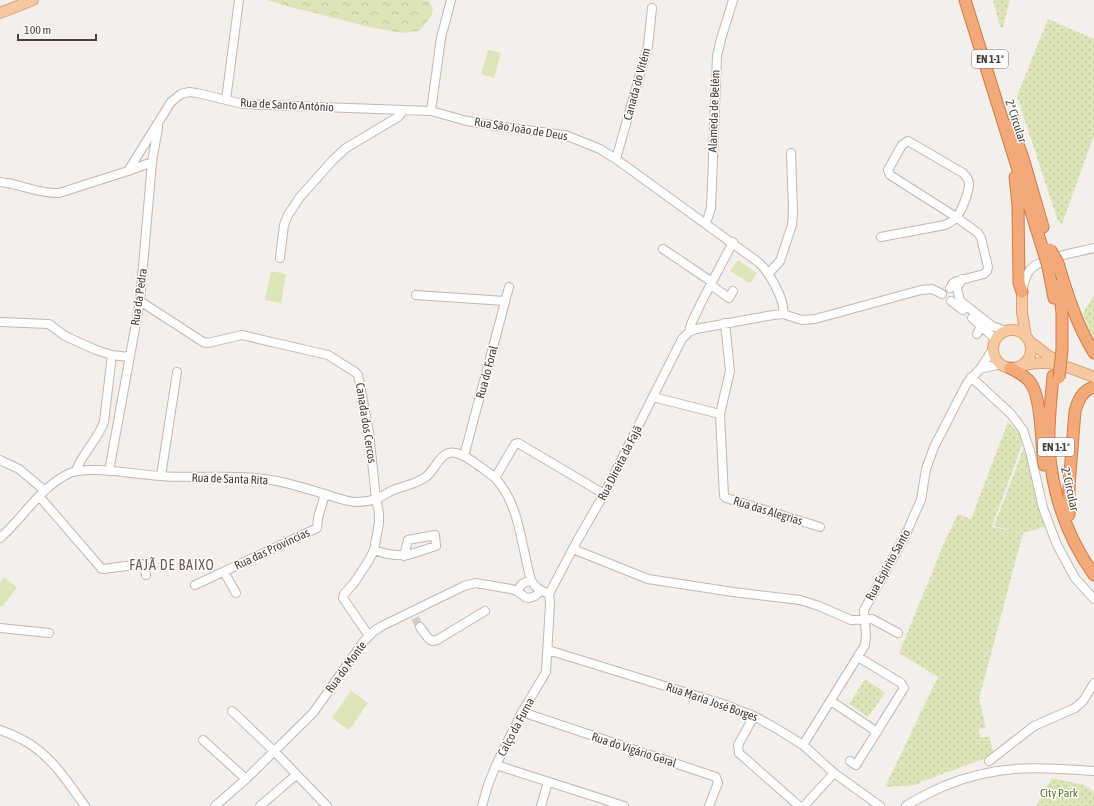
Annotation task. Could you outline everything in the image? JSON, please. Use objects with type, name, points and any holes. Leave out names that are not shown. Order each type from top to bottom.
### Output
[{"type":"highway","name":"2ª Circular","points":[[965,0],[1014,158],[1046,249]]},
{"type":"highway","name":"2ª Circular","points":[[973,0],[1004,103],[1023,158],[1046,249]]},
{"type":"highway","points":[[1014,158],[1019,234],[1019,283],[1022,292]]},
{"type":"highway","name":"EN 1-1ª","points":[[1046,249],[1053,265],[1061,297],[1063,333],[1059,349],[1056,378]]},
{"type":"highway","points":[[1053,265],[1081,331],[1094,353]]},
{"type":"highway","points":[[1005,366],[1025,377],[1031,382],[1034,389],[1037,400],[1044,466],[1050,487],[1056,496]]},
{"type":"highway","name":"2ª Circular","points":[[1056,378],[1049,446],[1051,471],[1056,496],[1064,521],[1073,540],[1094,575]]},
{"type":"highway","name":"2ª Circular","points":[[1056,378],[1056,446],[1058,470],[1069,515],[1078,535],[1094,562]]},
{"type":"highway","points":[[1069,515],[1069,486],[1075,411],[1078,400],[1088,389],[1094,387]]},
{"type":"main road","points":[[0,12],[34,0]]},
{"type":"main road","points":[[1022,292],[1022,312],[1027,339],[1030,346],[1029,356],[1023,365]]},
{"type":"main road","points":[[1022,312],[1016,325],[1009,331],[998,336],[994,344],[994,358],[1005,366],[1014,368],[1039,362],[1059,364],[1094,377]]},
{"type":"main road","points":[[1009,331],[1022,333],[1027,339],[1050,357],[1094,373]]},
{"type":"street","points":[[226,100],[239,0]]},
{"type":"street","points":[[431,111],[441,38],[451,0]]},
{"type":"street","name":"Alameda de Belém","points":[[706,223],[711,208],[717,56],[720,39],[734,0]]},
{"type":"street","name":"Canada do Vitém","points":[[616,158],[648,46],[652,8]]},
{"type":"street","name":"Rua de Santo António","points":[[128,171],[171,102],[181,94],[189,92],[248,105],[431,111]]},
{"type":"street","points":[[280,258],[284,225],[288,215],[300,197],[333,160],[346,148],[398,117],[404,110]]},
{"type":"street","name":"Rua São João de Deus","points":[[431,111],[467,121],[565,135],[600,149],[616,158],[733,242],[758,262],[768,273],[784,306],[783,314]]},
{"type":"street","name":"Rua da Pedra","points":[[109,471],[140,301],[152,162],[159,122]]},
{"type":"street","points":[[881,237],[945,225],[956,217],[962,208],[969,184],[967,176],[911,142],[904,143],[888,168],[888,174],[956,217],[978,233],[981,238],[988,271],[984,274],[962,279],[953,283],[950,288],[946,289],[942,294]]},
{"type":"street","points":[[768,273],[780,261],[792,225],[791,153]]},
{"type":"street","points":[[0,182],[11,183],[47,194],[59,193],[152,162]]},
{"type":"street","name":"Rua Direita da Fajã","points":[[545,592],[573,549],[604,494],[682,339],[689,332],[691,324],[711,283],[733,242]]},
{"type":"street","points":[[663,248],[729,298],[733,291]]},
{"type":"street","points":[[1022,292],[1026,275],[1035,265],[1061,256],[1094,248]]},
{"type":"street","points":[[955,300],[962,279]]},
{"type":"street","name":"Rua do Foral","points":[[464,456],[509,287]]},
{"type":"street","points":[[950,288],[954,292],[955,300],[991,335],[994,344]]},
{"type":"street","points":[[689,332],[696,329],[725,323],[773,315],[783,314],[797,319],[815,319],[921,290],[932,289],[942,294],[944,300],[955,300],[992,326],[1009,331]]},
{"type":"street","points":[[416,295],[505,301]]},
{"type":"street","name":"Canada dos Cercos","points":[[140,301],[203,342],[208,343],[242,334],[328,356],[356,374],[359,378],[369,432],[379,523],[374,550],[362,572],[343,595],[369,636]]},
{"type":"street","points":[[0,322],[49,324],[69,338],[112,355],[129,357]]},
{"type":"street","points":[[653,397],[720,414],[730,371],[725,323]]},
{"type":"street","points":[[977,334],[981,326]]},
{"type":"street","name":"Rua Espírito Santo","points":[[803,745],[865,645],[866,636],[864,610],[866,605],[905,536],[921,500],[926,469],[934,447],[967,383],[980,368],[994,344]]},
{"type":"street","points":[[76,471],[100,432],[104,422],[112,355]]},
{"type":"street","points":[[980,368],[1005,366]]},
{"type":"street","points":[[161,476],[177,372]]},
{"type":"street","points":[[971,377],[1011,414],[1023,430],[1030,451],[1043,508],[1057,545],[1075,578],[1094,599]]},
{"type":"street","name":"Rua das Alegrias","points":[[720,414],[724,496],[726,498],[820,527]]},
{"type":"street","points":[[495,478],[518,443],[604,494]]},
{"type":"street","name":"Rua de Santa Rita","points":[[0,538],[13,527],[42,493],[62,478],[76,471],[109,471],[161,476],[254,478],[288,484],[354,502],[366,502],[422,479],[428,475],[447,453],[456,452],[464,456]]},
{"type":"street","points":[[464,456],[495,478],[511,503],[531,580],[536,587],[545,592]]},
{"type":"street","points":[[0,460],[19,469],[42,493],[101,568],[142,564],[144,565],[146,575]]},
{"type":"street","name":"Rua das Provincias","points":[[195,585],[317,528],[318,518],[325,494]]},
{"type":"street","points":[[573,549],[636,575],[656,581],[800,600],[823,608],[846,619],[875,620],[898,633]]},
{"type":"street","points":[[374,550],[381,553],[404,556]]},
{"type":"street","points":[[224,572],[236,593]]},
{"type":"street","points":[[517,590],[522,584],[531,580]]},
{"type":"street","name":"Rua do Monte","points":[[215,806],[246,779],[316,708],[359,647],[369,636],[382,626],[413,614],[464,586],[476,584],[517,590],[525,597],[529,598],[545,592]]},
{"type":"street","name":"Calço da Furna","points":[[482,806],[496,765],[522,712],[545,675],[548,650],[550,604],[545,592]]},
{"type":"street","points":[[420,627],[428,638],[432,641],[437,640],[485,611]]},
{"type":"street","points":[[0,628],[49,633]]},
{"type":"street","name":"Rua Maria José Borges","points":[[548,650],[723,704],[754,716],[803,745],[834,773],[879,805]]},
{"type":"street","points":[[850,761],[856,765],[904,688],[901,683],[858,657]]},
{"type":"street","points":[[989,761],[1034,726],[1075,708],[1083,701],[1094,683]]},
{"type":"street","points":[[830,701],[877,732]]},
{"type":"street","points":[[232,711],[274,751],[327,806]]},
{"type":"street","name":"Rua do Vigário Geral","points":[[522,712],[716,777],[718,783],[709,806]]},
{"type":"street","points":[[754,716],[738,745],[739,752],[803,806],[834,773]]},
{"type":"street","points":[[0,730],[22,739],[38,749],[58,769],[85,806]]},
{"type":"street","points":[[203,740],[246,779]]},
{"type":"street","points":[[496,765],[624,806]]},
{"type":"street","points":[[906,806],[920,797],[969,776],[991,771],[1035,768],[1094,771]]},
{"type":"street","points":[[260,806],[296,775]]},
{"type":"street","points":[[541,806],[548,782]]},
{"type":"green space","points":[[266,0],[423,0],[429,1],[433,8],[431,17],[419,31],[402,33],[369,27]]},
{"type":"green space","points":[[993,0],[1010,0],[1003,27],[1000,27]]},
{"type":"green space","points":[[1048,19],[1094,39],[1094,135],[1062,224],[1058,221],[1017,96]]},
{"type":"green space","points":[[488,50],[501,53],[494,78],[481,74]]},
{"type":"green space","points":[[738,260],[757,273],[750,283],[730,271]]},
{"type":"green space","points":[[271,271],[286,274],[281,303],[265,300]]},
{"type":"green space","points":[[1094,295],[1094,341],[1083,313]]},
{"type":"green space","points":[[1008,422],[1024,439],[992,527],[1014,531],[994,526],[1026,442],[1047,526],[1023,533],[979,699],[986,728],[978,729],[981,737],[989,737],[994,755],[916,785],[885,787],[938,677],[899,653],[945,541],[958,514],[971,519]]},
{"type":"green space","points":[[4,577],[17,587],[2,607],[0,606],[0,583]]},
{"type":"green space","points":[[865,679],[885,693],[868,717],[849,704]]},
{"type":"green space","points":[[351,691],[368,703],[349,730],[332,718]]},
{"type":"green space","name":"City Park","points":[[1052,778],[1084,785],[1094,792],[1094,806],[1036,806]]},
{"type":"tunnel","points":[[415,618],[420,627]]},
{"type":"district","name":"FAJÃ DE BAIXO","points":[[172,565]]}]
